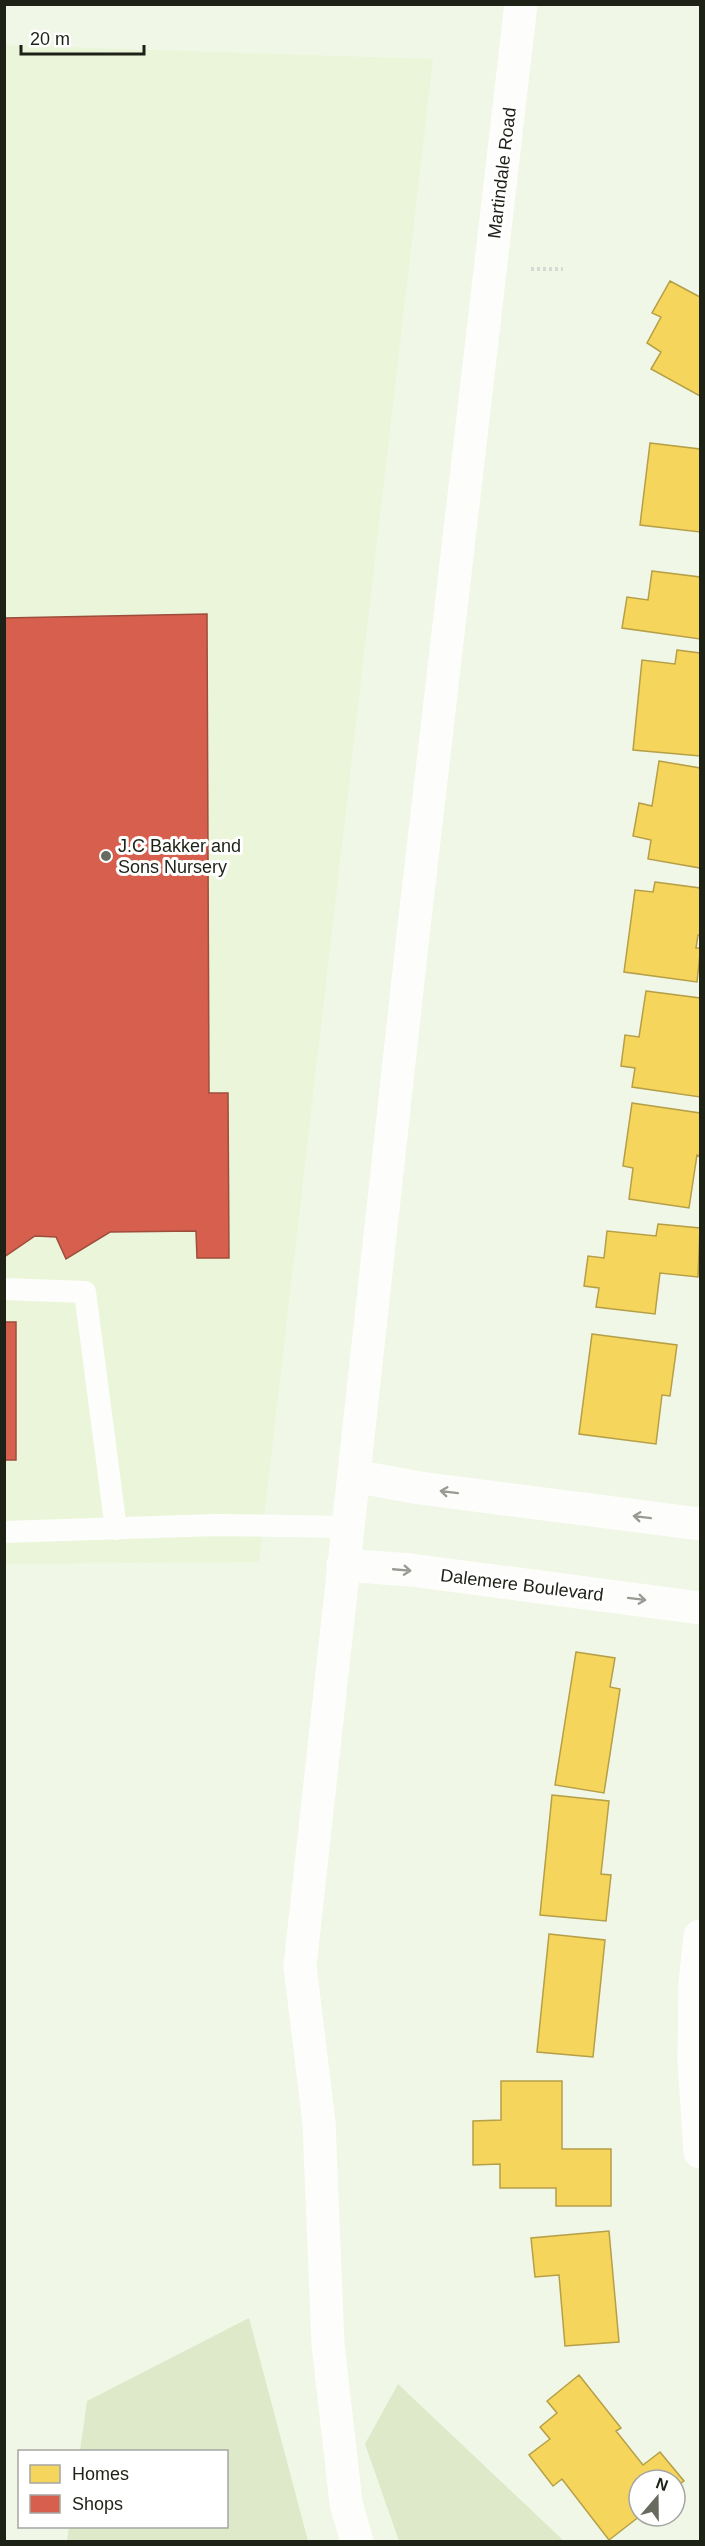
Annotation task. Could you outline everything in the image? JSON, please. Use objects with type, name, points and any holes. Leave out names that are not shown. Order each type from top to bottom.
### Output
[{"type":"main road","name":"Martindale Road","points":[[354,1476],[412,944],[521,4]]},
{"type":"main road","points":[[357,2541],[345,2503],[328,2344],[319,2123],[300,1966],[354,1476],[420,1488],[700,1524]]},
{"type":"main road","name":"Dalemere Boulevard","points":[[343,1564],[411,1570],[700,1608]]},
{"type":"main road","points":[[700,1936],[695,1983],[694,2060],[700,2152]]},
{"type":"lane","points":[[4,1289],[85,1292],[116,1529]]},
{"type":"lane","points":[[4,1532],[215,1525],[347,1527]]},
{"type":"path","points":[[531,269],[563,268]]},
{"type":"shaded area","points":[[5,45],[433,59],[259,1562],[5,1564]]},
{"type":"shaded area","points":[[249,2318],[308,2541],[67,2541],[69,2528],[228,2528],[228,2450],[80,2450],[87,2401]]},
{"type":"shaded area","points":[[398,2384],[564,2541],[399,2541],[365,2444]]},
{"type":"building: Homes","points":[[670,281],[700,297],[700,396],[651,369],[661,352],[647,343],[661,317],[652,313]]},
{"type":"building: Homes","points":[[650,443],[700,449],[700,532],[640,525]]},
{"type":"building: Homes","points":[[652,571],[700,577],[700,639],[622,628],[627,597],[648,600]]},
{"type":"building: Homes","points":[[677,650],[700,653],[700,756],[633,750],[642,660],[675,664]]},
{"type":"building: Homes","points":[[659,761],[700,768],[700,868],[648,859],[651,840],[633,836],[639,803],[652,806]]},
{"type":"building: Homes","points":[[655,882],[700,888],[700,935],[698,935],[696,948],[700,948],[700,954],[697,982],[624,972],[635,890],[653,892]]},
{"type":"building: Homes","points":[[646,991],[700,998],[700,1097],[632,1087],[635,1068],[621,1066],[625,1035],[639,1037]]},
{"type":"building: Homes","points":[[632,1103],[700,1113],[700,1156],[697,1155],[689,1208],[629,1199],[633,1168],[623,1166]]},
{"type":"building: Homes","points":[[658,1224],[700,1228],[698,1277],[660,1273],[655,1314],[596,1307],[599,1288],[584,1286],[588,1256],[604,1258],[607,1231],[656,1236]]},
{"type":"building: Homes","points":[[592,1334],[677,1345],[670,1396],[662,1395],[656,1444],[579,1434]]},
{"type":"building: Homes","points":[[576,1652],[615,1658],[610,1687],[620,1689],[604,1793],[555,1785]]},
{"type":"building: Homes","points":[[552,1795],[609,1801],[601,1874],[611,1875],[606,1921],[540,1915]]},
{"type":"building: Homes","points":[[549,1934],[605,1940],[593,2057],[537,2052]]},
{"type":"building: Homes","points":[[501,2081],[562,2081],[562,2149],[611,2149],[611,2206],[556,2206],[556,2188],[500,2188],[500,2164],[473,2165],[473,2121],[501,2120]]},
{"type":"building: Homes","points":[[609,2231],[619,2342],[565,2346],[559,2275],[535,2277],[531,2238]]},
{"type":"building: Homes","points":[[579,2375],[621,2428],[616,2431],[643,2465],[660,2452],[673,2468],[627,2468],[627,2526],[609,2540],[562,2479],[553,2486],[529,2455],[550,2439],[540,2427],[557,2413],[547,2401]]},
{"type":"building: Shops","name":"J.C Bakker and Sons Nursery","points":[[207,614],[209,1093],[228,1093],[229,1258],[197,1258],[196,1231],[110,1232],[66,1259],[56,1237],[35,1236],[4,1257],[4,618]]},
{"type":"building: Shops","points":[[4,1322],[16,1322],[16,1460],[4,1460]]},
{"type":"place","name":"J.C Bakker and Sons Nursery","points":[[106,856]]}]
